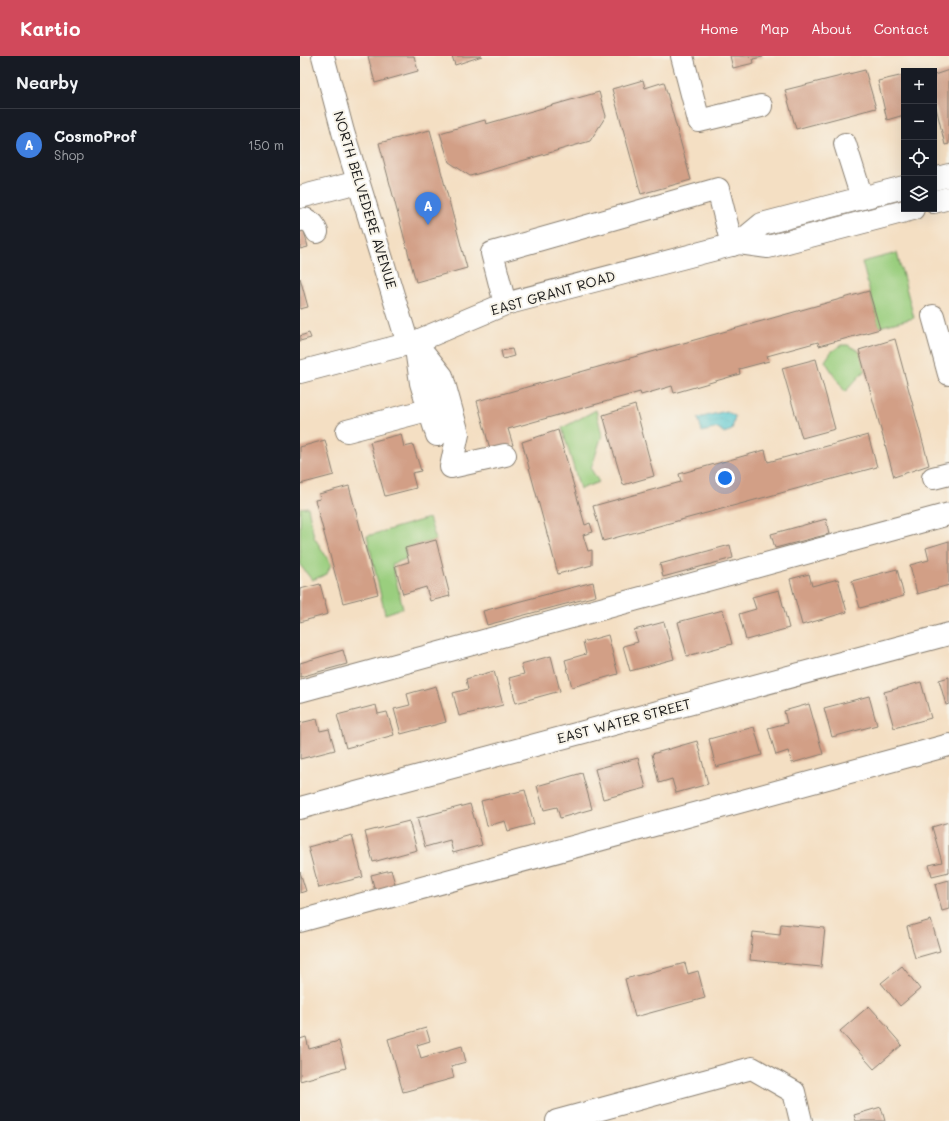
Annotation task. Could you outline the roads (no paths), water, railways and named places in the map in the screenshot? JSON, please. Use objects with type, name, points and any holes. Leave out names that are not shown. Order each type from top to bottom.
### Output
[{"type":"street","name":"NORTH BELVEDERE AVENUE","points":[[323,56],[358,182],[411,343]]},
{"type":"street","points":[[682,56],[699,121],[761,106]]},
{"type":"street","points":[[845,144],[862,198]]},
{"type":"street","points":[[937,178],[949,175]]},
{"type":"street","points":[[300,197],[358,182]]},
{"type":"street","name":"EAST GRANT ROAD","points":[[735,244],[762,224],[901,188]]},
{"type":"street","points":[[505,304],[492,253],[718,189],[735,244]]},
{"type":"street","points":[[937,201],[949,198]]},
{"type":"street","name":"EAST GRANT ROAD","points":[[300,372],[411,343],[505,304],[735,244],[768,247],[902,212]]},
{"type":"street","points":[[933,316],[949,374]]},
{"type":"street","points":[[411,343],[442,376],[458,434],[451,467],[505,454]]},
{"type":"street","points":[[411,343],[421,383],[437,435]]},
{"type":"street","points":[[347,431],[429,409],[450,405]]},
{"type":"street","points":[[300,691],[949,514]]},
{"type":"street","name":"EAST WATER STREET","points":[[300,808],[949,634]]},
{"type":"street","points":[[300,921],[949,745]]},
{"type":"street","points":[[557,1121],[752,1068],[794,1092],[801,1121]]},
{"type":"water","points":[[726,411],[735,416],[732,430],[724,433],[718,428],[702,432],[698,418]]},
{"type":"place","name":"CosmoProf","points":[[428,225]]}]
